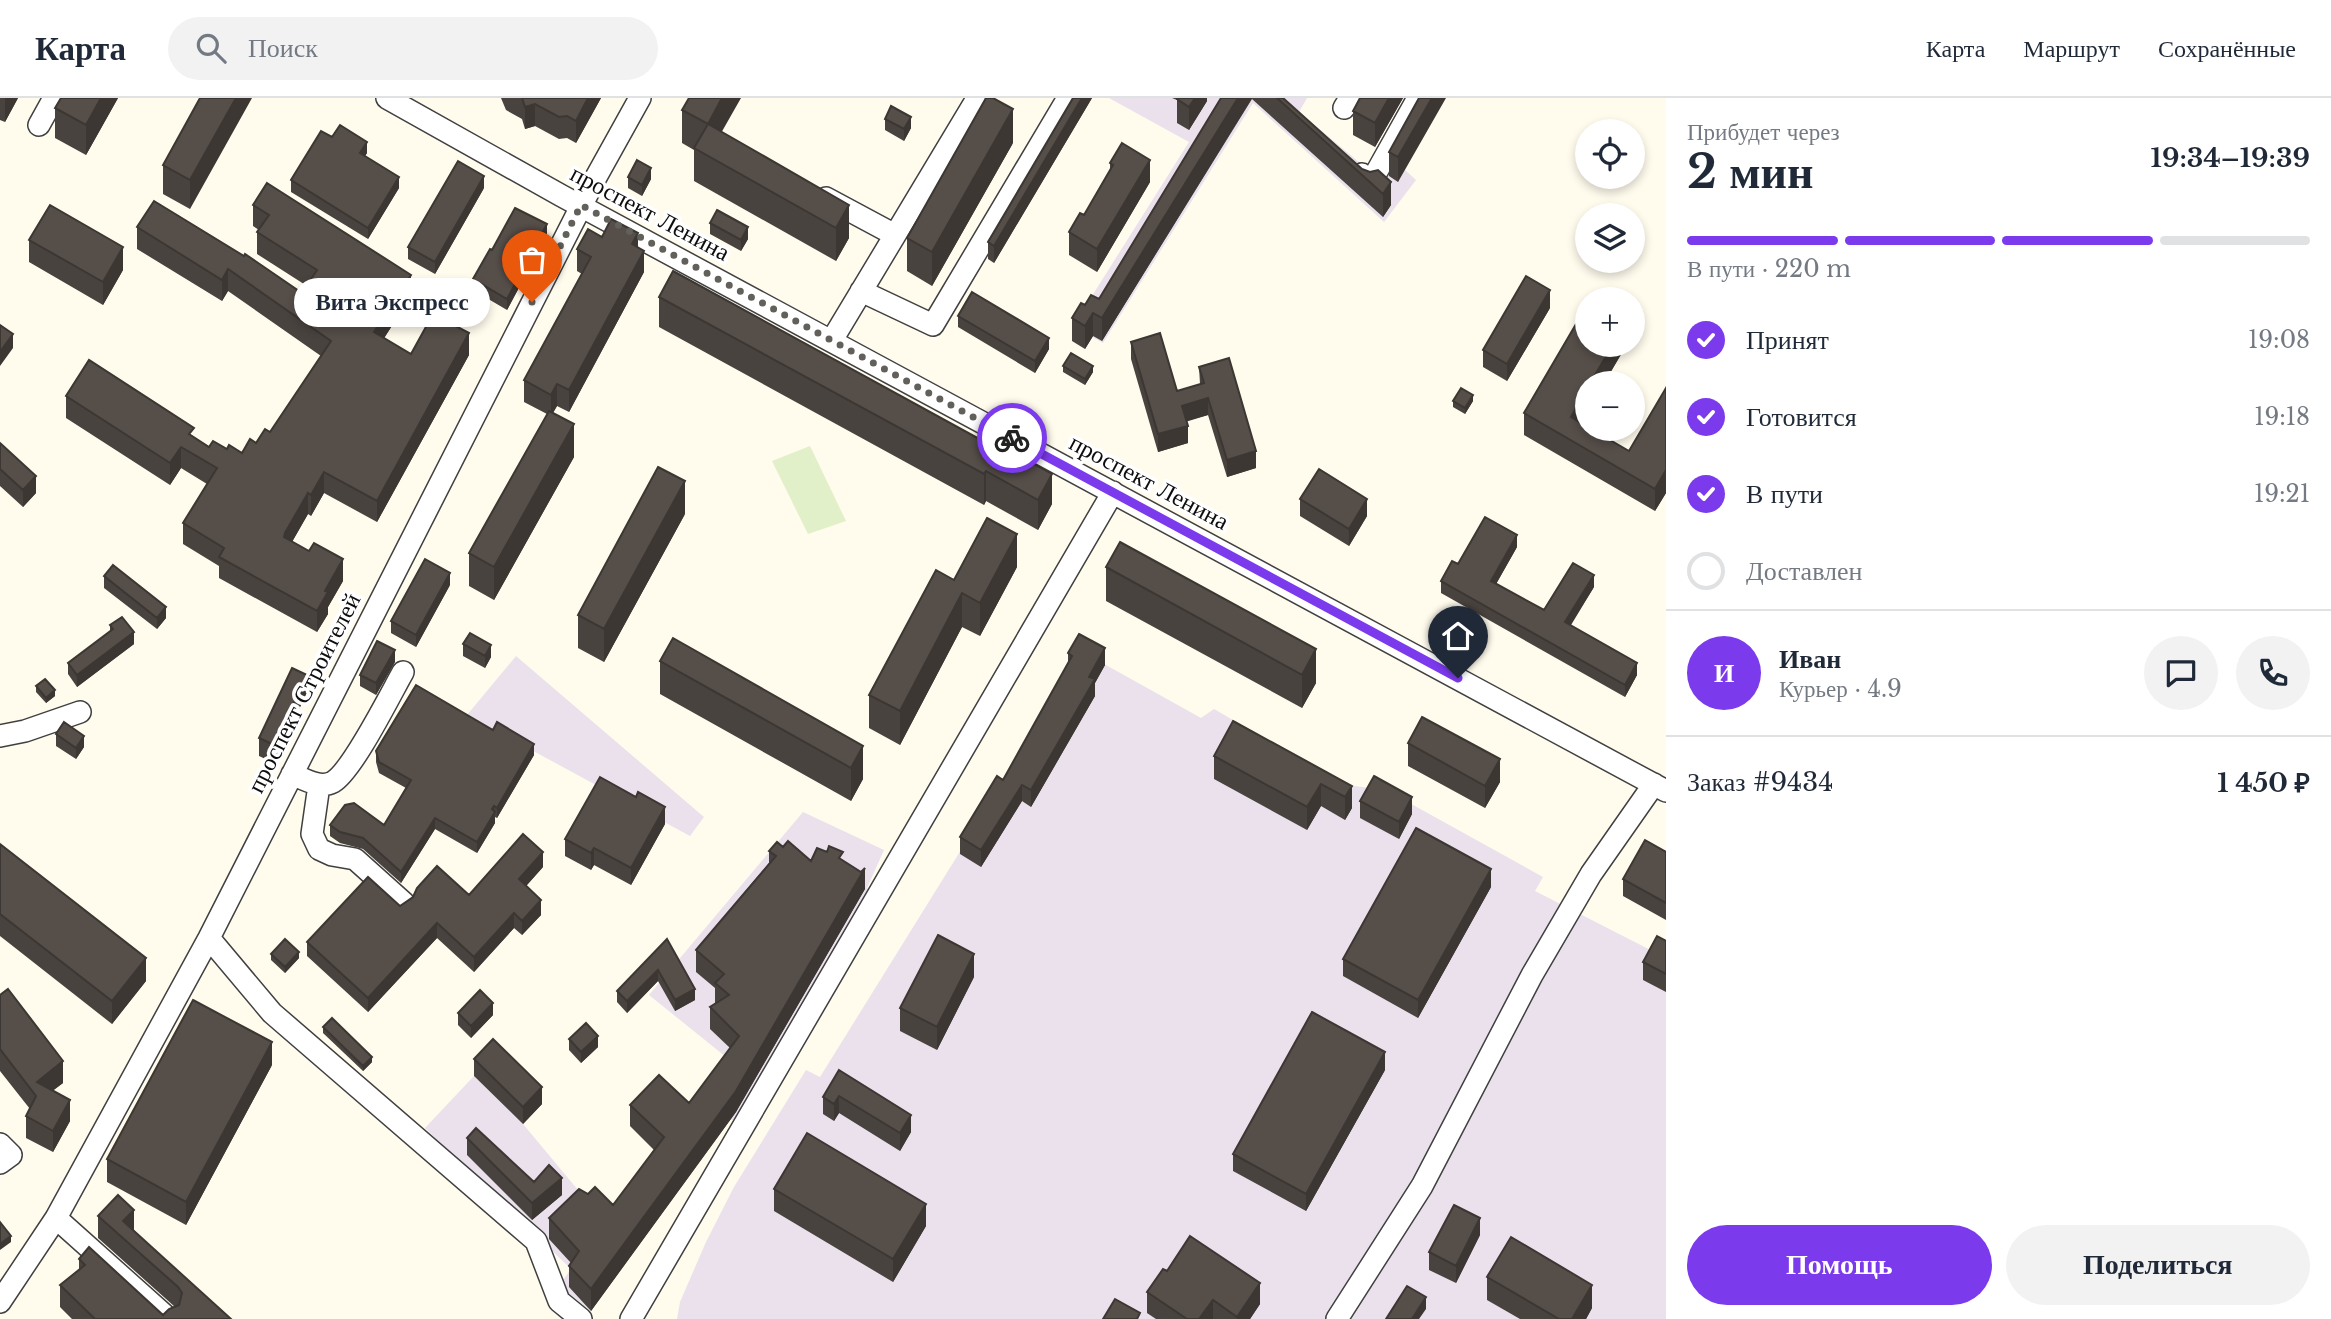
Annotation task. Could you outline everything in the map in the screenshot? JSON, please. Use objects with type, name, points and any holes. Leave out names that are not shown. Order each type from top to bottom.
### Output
[{"type":"street","points":[[39,125],[54,98]]},
{"type":"street","name":"проспект Ленина","points":[[387,98],[1660,788]]},
{"type":"street","name":"проспект Строителей","points":[[0,1302],[56,1218],[209,938],[581,205],[640,98]]},
{"type":"street","points":[[862,291],[933,325],[1068,98]]},
{"type":"street","points":[[1343,157],[1371,182],[1418,98]]},
{"type":"street","points":[[832,340],[975,102]]},
{"type":"street","points":[[812,191],[895,235]]},
{"type":"street","points":[[631,1319],[1113,492]]},
{"type":"street","points":[[292,774],[319,785],[333,782],[355,758],[403,672]]},
{"type":"street","points":[[0,736],[26,731],[80,712]]},
{"type":"street","points":[[319,785],[313,834],[319,849],[332,855],[355,859],[404,903]]},
{"type":"street","points":[[1337,1319],[1422,1186],[1532,975],[1578,896],[1660,788]]},
{"type":"street","points":[[209,938],[272,1013],[536,1241],[559,1301],[581,1319]]},
{"type":"street","points":[[0,1144],[11,1156],[0,1163]]},
{"type":"street","points":[[56,1218],[169,1319]]},
{"type":"shaded area","points":[[1109,98],[1307,98],[1299,112],[1372,173],[1413,98],[1404,169],[1416,180],[1384,222],[1253,103],[1103,343],[1073,326],[1189,142]]},
{"type":"shaded area","points":[[1079,650],[1201,718],[1214,709],[1346,785],[1386,790],[1543,877],[1535,891],[1666,958],[1666,1319],[677,1319],[680,1302],[734,1187],[806,1070],[820,1077],[997,792]]},
{"type":"shaded area","points":[[516,656],[704,817],[690,836],[467,715]]},
{"type":"shaded area","points":[[803,812],[884,850],[867,888],[882,899],[812,1011],[733,1120],[716,1115],[643,1235],[591,1311],[559,1286],[571,1269],[425,1128],[474,1076],[523,1124],[588,1202],[616,1218],[731,1061],[649,995]]},
{"type":"green space","points":[[810,446],[846,521],[808,534],[772,461]]},
{"type":"building","points":[[61,98],[101,98],[86,125],[55,108]]},
{"type":"building","points":[[200,98],[236,98],[190,180],[163,165]]},
{"type":"building","points":[[522,98],[588,98],[576,121],[567,116],[559,117],[535,104],[525,107]]},
{"type":"building","points":[[689,98],[722,98],[708,124],[682,110]]},
{"type":"building","points":[[986,98],[993,98],[1013,109],[932,252],[907,238]]},
{"type":"building","points":[[1073,98],[1082,98],[994,246],[988,242]]},
{"type":"building","points":[[1177,98],[1195,98],[1189,107]]},
{"type":"building","points":[[1221,98],[1238,98],[1102,318],[1093,313],[1085,326],[1072,318],[1081,303],[1085,305],[1091,295],[1099,299]]},
{"type":"building","points":[[1277,98],[1283,98],[1362,169],[1370,172],[1378,170],[1391,182],[1383,194]]},
{"type":"building","points":[[1360,98],[1389,98],[1375,123],[1353,111]]},
{"type":"building","points":[[1419,98],[1432,98],[1398,157],[1389,152]]},
{"type":"building","points":[[891,106],[911,117],[904,129],[885,119]]},
{"type":"building","points":[[708,124],[849,205],[836,228],[694,148]]},
{"type":"building","points":[[340,125],[367,142],[360,153],[399,177],[368,228],[291,180],[321,131],[332,137]]},
{"type":"building","points":[[1122,143],[1150,160],[1097,249],[1069,232],[1080,213],[1084,215],[1113,165],[1110,163]]},
{"type":"building","points":[[637,160],[651,168],[642,185],[628,177]]},
{"type":"building","points":[[458,161],[484,176],[435,262],[408,247]]},
{"type":"building","points":[[267,183],[411,275],[374,332],[411,354],[433,314],[469,333],[377,501],[324,472],[311,495],[308,493],[285,533],[284,537],[309,551],[314,543],[343,559],[317,611],[219,557],[224,548],[183,523],[217,468],[181,447],[170,463],[66,396],[89,360],[194,428],[189,434],[209,447],[213,441],[227,449],[229,445],[242,453],[250,439],[256,443],[265,429],[270,432],[331,341],[228,269],[222,280],[137,227],[154,201],[244,256],[245,254],[302,293],[317,270],[257,232],[269,215],[253,205]]},
{"type":"building","points":[[50,205],[123,247],[103,282],[29,240]]},
{"type":"building","points":[[515,208],[547,224],[507,299],[473,279]]},
{"type":"building","points":[[717,210],[748,227],[741,240],[710,223]]},
{"type":"building","points":[[611,219],[638,233],[632,244],[644,251],[569,390],[557,384],[551,395],[524,380],[591,257],[577,249],[588,229],[602,237]]},
{"type":"building","points":[[673,271],[1014,458],[1016,454],[1052,474],[1038,500],[986,471],[984,474],[659,297]]},
{"type":"building","points":[[1526,276],[1550,290],[1507,364],[1483,350]]},
{"type":"building","points":[[972,292],[1049,338],[1035,361],[958,316]]},
{"type":"building","points":[[0,325],[13,334],[0,352]]},
{"type":"building","points":[[1575,326],[1575,357],[1606,357],[1597,371],[1575,371],[1575,410],[1571,417],[1575,420],[1575,441],[1612,441],[1629,451],[1635,441],[1645,441],[1645,424],[1666,388],[1666,470],[1655,489],[1524,413]]},
{"type":"building","points":[[1160,333],[1177,391],[1204,383],[1199,367],[1229,358],[1256,451],[1227,460],[1208,398],[1182,406],[1188,426],[1158,434],[1131,342]]},
{"type":"building","points":[[1071,353],[1093,366],[1085,379],[1063,366]]},
{"type":"building","points":[[1461,388],[1473,395],[1465,408],[1453,401]]},
{"type":"building","points":[[549,411],[574,424],[494,567],[469,553]]},
{"type":"building","points":[[0,443],[36,476],[23,490],[0,469]]},
{"type":"building","points":[[658,467],[685,481],[604,629],[578,615]]},
{"type":"building","points":[[1319,469],[1367,499],[1349,529],[1300,499]]},
{"type":"building","points":[[1485,517],[1517,535],[1491,581],[1544,610],[1573,563],[1594,575],[1565,622],[1637,663],[1625,685],[1441,581],[1452,561],[1458,564]]},
{"type":"building","points":[[987,518],[1017,534],[980,603],[962,593],[900,711],[869,695],[936,570],[954,580]]},
{"type":"building","points":[[1120,542],[1316,649],[1302,675],[1106,567]]},
{"type":"building","points":[[425,559],[450,573],[416,635],[391,621]]},
{"type":"building","points":[[113,565],[166,607],[157,618],[104,576]]},
{"type":"building","points":[[122,617],[134,632],[77,675],[68,663],[113,629],[110,625]]},
{"type":"building","points":[[470,633],[491,645],[485,656],[463,644]]},
{"type":"building","points":[[1079,634],[1105,648],[1089,677],[1095,679],[1031,790],[1022,785],[981,850],[960,837],[997,776],[1003,780],[1072,656],[1068,653]]},
{"type":"building","points":[[673,638],[863,746],[851,768],[660,661]]},
{"type":"building","points":[[377,641],[395,650],[376,683],[360,675]]},
{"type":"building","points":[[292,668],[307,675],[274,745],[259,738]]},
{"type":"building","points":[[45,679],[55,690],[46,698],[36,686]]},
{"type":"building","points":[[416,685],[493,730],[497,722],[534,744],[497,808],[494,806],[492,809],[495,812],[477,842],[435,818],[401,872],[363,838],[340,832],[330,825],[345,805],[354,803],[384,825],[411,780],[379,762],[376,751]]},
{"type":"building","points":[[1422,717],[1500,759],[1485,786],[1408,743]]},
{"type":"building","points":[[1233,721],[1352,786],[1345,797],[1321,784],[1307,807],[1214,756]]},
{"type":"building","points":[[64,722],[84,736],[76,748],[56,734]]},
{"type":"building","points":[[1374,776],[1412,797],[1399,822],[1360,801]]},
{"type":"building","points":[[600,777],[636,797],[638,792],[665,807],[631,868],[594,848],[591,853],[565,839]]},
{"type":"building","points":[[1416,828],[1491,869],[1418,1000],[1343,959]]},
{"type":"building","points":[[523,834],[543,852],[519,879],[541,900],[522,921],[514,913],[474,957],[437,923],[368,998],[307,942],[368,877],[400,906],[413,897],[417,888],[437,866],[469,895]]},
{"type":"building","points":[[1645,840],[1666,852],[1666,903],[1623,879]]},
{"type":"building","points":[[788,841],[811,861],[817,848],[827,852],[829,846],[843,852],[839,858],[861,872],[865,868],[736,1091],[591,1289],[569,1266],[579,1251],[549,1218],[579,1189],[588,1194],[595,1187],[613,1205],[664,1137],[630,1105],[659,1075],[689,1103],[739,1036],[710,1007],[729,995],[715,983],[724,974],[696,950],[776,856],[769,851],[777,842],[783,847]]},
{"type":"building","points":[[0,844],[146,958],[112,1001],[0,914]]},
{"type":"building","points":[[938,935],[974,954],[937,1027],[900,1008]]},
{"type":"building","points":[[1657,936],[1666,941],[1666,974],[1643,962]]},
{"type":"building","points":[[285,939],[299,952],[285,967],[271,954]]},
{"type":"building","points":[[667,939],[695,989],[675,1000],[658,970],[627,1001],[617,991]]},
{"type":"building","points":[[8,989],[63,1061],[37,1082],[70,1100],[53,1131],[26,1116],[36,1096],[0,1049],[0,995]]},
{"type":"building","points":[[480,990],[493,1003],[471,1026],[458,1013]]},
{"type":"building","points":[[193,1000],[272,1042],[186,1202],[107,1159]]},
{"type":"building","points":[[1312,1012],[1385,1052],[1306,1194],[1233,1154]]},
{"type":"building","points":[[332,1018],[372,1057],[363,1066],[323,1027]]},
{"type":"building","points":[[586,1023],[598,1036],[581,1052],[569,1039]]},
{"type":"building","points":[[493,1039],[542,1087],[523,1107],[474,1059]]},
{"type":"building","points":[[839,1070],[911,1115],[900,1133],[839,1096],[834,1104],[823,1097]]},
{"type":"building","points":[[476,1128],[534,1182],[549,1165],[562,1178],[532,1203],[467,1138]]},
{"type":"building","points":[[807,1133],[926,1204],[893,1259],[774,1189]]},
{"type":"building","points":[[118,1195],[134,1210],[123,1221],[231,1319],[95,1319],[60,1285],[85,1265],[79,1259],[89,1247],[163,1315],[179,1305],[182,1293],[178,1287],[98,1216]]},
{"type":"building","points":[[1454,1205],[1480,1218],[1456,1266],[1429,1252]]},
{"type":"building","points":[[0,1222],[11,1236],[0,1244]]},
{"type":"building","points":[[1190,1236],[1260,1283],[1237,1317],[1213,1300],[1199,1319],[1187,1319],[1147,1292],[1163,1269],[1167,1271]]},
{"type":"building","points":[[1511,1237],[1592,1285],[1572,1319],[1559,1319],[1487,1277]]},
{"type":"building","points":[[1407,1286],[1426,1297],[1412,1319],[1386,1319]]},
{"type":"building","points":[[1115,1299],[1140,1313],[1137,1319],[1103,1319]]},
{"type":"way so far","points":[[532,302],[581,205],[1012,438]]},
{"type":"place","name":"Вита Экспресс","points":[[532,302]]},
{"type":"route","points":[[1012,438],[1458,678]]}]
